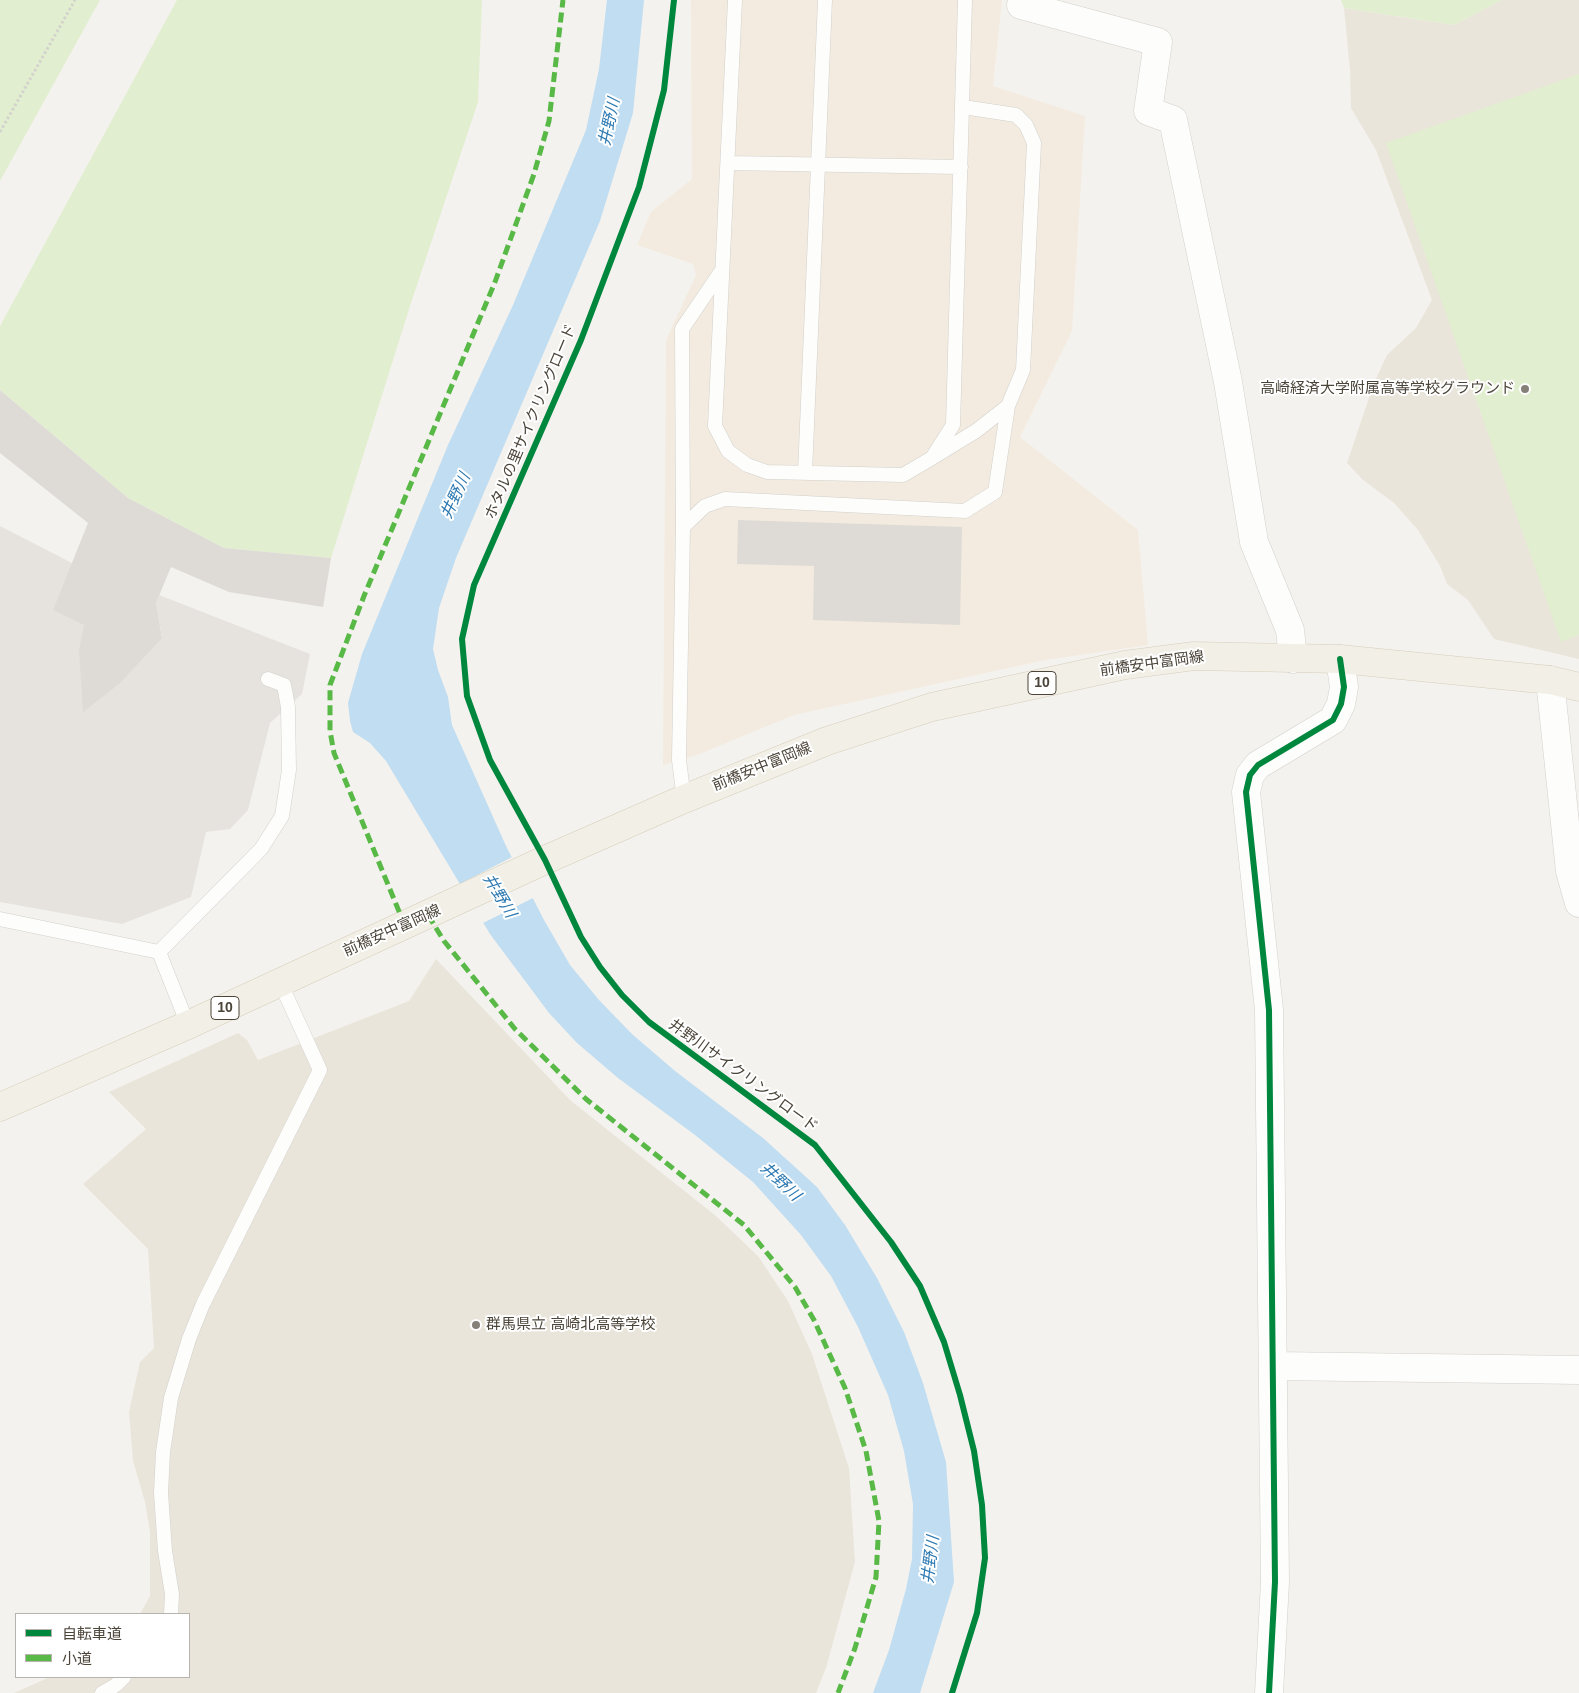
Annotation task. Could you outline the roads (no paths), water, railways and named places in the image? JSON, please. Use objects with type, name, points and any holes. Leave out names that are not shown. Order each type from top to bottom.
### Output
[{"type":"main road","name":"前橋安中富岡線","points":[[0,1107],[188,1025],[684,799],[827,741],[932,707],[1125,665],[1194,656],[1340,659],[1550,680],[1579,687]]},
{"type":"street","points":[[1021,5],[1158,42],[1148,111],[1172,120],[1228,382],[1254,542],[1290,630],[1293,659]]},
{"type":"street","points":[[1269,1693],[1275,1582],[1269,1010],[1246,792],[1250,775],[1258,765],[1333,720],[1341,704],[1344,687],[1340,659]]},
{"type":"street","points":[[1550,680],[1570,871],[1579,903]]},
{"type":"street","points":[[1274,1366],[1579,1370]]},
{"type":"lane","points":[[735,0],[715,426],[728,451],[747,465],[767,472],[903,475],[976,431],[1008,406]]},
{"type":"lane","points":[[805,473],[825,0]]},
{"type":"lane","points":[[932,458],[953,425],[965,0]]},
{"type":"lane","points":[[683,527],[706,506],[725,500],[965,511],[995,492],[1008,406],[1023,370],[1034,143],[1026,125],[1016,115],[963,106]]},
{"type":"lane","points":[[728,163],[961,166]]},
{"type":"lane","points":[[684,799],[680,785],[679,760],[683,527],[682,329],[723,268]]},
{"type":"lane","points":[[159,952],[261,849],[282,816],[289,770],[288,707],[284,685],[268,679]]},
{"type":"lane","points":[[0,919],[159,952]]},
{"type":"lane","points":[[159,952],[188,1025]]},
{"type":"lane","points":[[171,1613],[172,1594],[165,1551],[161,1493],[163,1452],[171,1398],[189,1339],[203,1304],[320,1070],[280,982]]},
{"type":"lane","points":[[102,1693],[116,1685],[123,1678]]},
{"type":"water","name":"井野川","points":[[607,0],[644,0],[633,113],[600,221],[456,558],[439,608],[433,649],[448,697],[452,725],[506,846],[544,920],[570,965],[599,1000],[632,1034],[675,1071],[763,1138],[817,1187],[845,1225],[877,1278],[904,1332],[923,1383],[946,1462],[954,1582],[920,1693],[873,1693],[889,1650],[906,1589],[912,1559],[913,1504],[904,1451],[888,1395],[858,1327],[831,1276],[801,1235],[753,1182],[695,1135],[618,1078],[577,1043],[549,1013],[490,934],[386,761],[370,743],[353,732],[350,721],[348,703],[362,654],[448,445],[513,305],[586,130],[599,69]]},
{"type":"place","name":"高崎経済大学附属高等学校グラウンド","points":[[1525,389]]},
{"type":"place","name":"群馬県立 高崎北高等学校","points":[[476,1325]]}]
